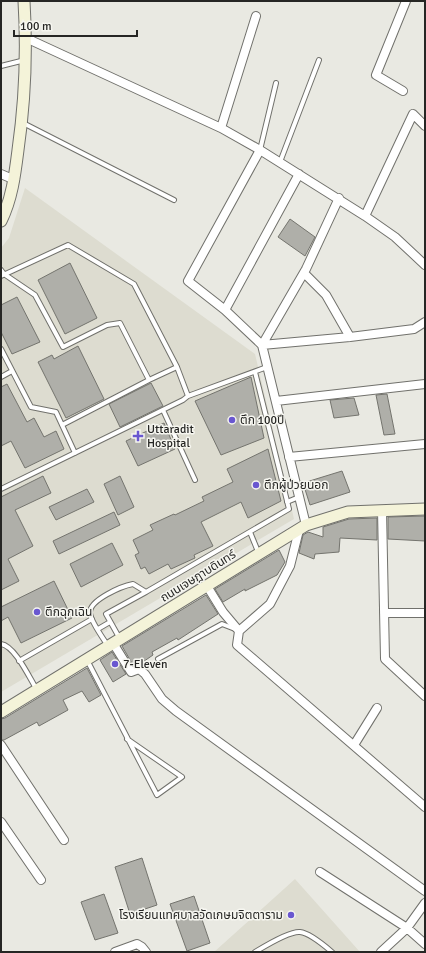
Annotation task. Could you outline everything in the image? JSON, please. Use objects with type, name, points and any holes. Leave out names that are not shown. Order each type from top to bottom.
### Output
[{"type":"street","points":[[1,221],[4,203],[15,180],[22,123],[26,38],[24,1]]},
{"type":"street","points":[[403,91],[376,75],[406,1]]},
{"type":"street","points":[[221,128],[256,16]]},
{"type":"street","points":[[26,38],[221,128],[260,150],[339,198],[365,216],[395,237],[425,265]]},
{"type":"street","points":[[365,216],[413,114],[425,126]]},
{"type":"street","points":[[260,150],[188,281],[224,310],[262,345],[299,497],[303,527],[290,566],[270,604],[239,631],[237,645],[425,807]]},
{"type":"street","points":[[1,174],[15,180]]},
{"type":"street","points":[[224,310],[299,174]]},
{"type":"street","points":[[262,345],[304,273],[339,198]]},
{"type":"street","points":[[304,273],[326,295],[350,337]]},
{"type":"street","points":[[262,345],[350,337],[414,329],[425,322]]},
{"type":"street","points":[[276,401],[425,384]]},
{"type":"street","points":[[289,457],[425,444]]},
{"type":"street","name":"ถนนเจษฎาบดินทร์","points":[[1,712],[303,527],[348,512],[425,509]]},
{"type":"street","points":[[382,510],[385,659],[425,696]]},
{"type":"street","points":[[207,586],[223,612],[239,631]]},
{"type":"street","points":[[384,613],[425,613]]},
{"type":"street","points":[[114,643],[131,672],[139,669],[145,674],[162,699],[176,711],[425,891]]},
{"type":"street","points":[[354,745],[377,708]]},
{"type":"street","points":[[1,745],[64,840]]},
{"type":"street","points":[[1,822],[41,880]]},
{"type":"street","points":[[320,872],[407,928],[425,944]]},
{"type":"street","points":[[382,952],[407,928],[425,903]]},
{"type":"street","points":[[115,952],[137,944],[146,952]]},
{"type":"lane","points":[[1,66],[25,59]]},
{"type":"lane","points":[[280,162],[319,60]]},
{"type":"lane","points":[[260,150],[276,83]]},
{"type":"lane","points":[[22,123],[174,200]]},
{"type":"lane","points":[[3,275],[68,245],[134,284],[177,367],[188,396]]},
{"type":"lane","points":[[1,270],[3,275],[35,295],[63,347],[106,325],[120,323],[149,380]]},
{"type":"lane","points":[[1,349],[31,407],[56,412],[76,453]]},
{"type":"lane","points":[[62,425],[177,367]]},
{"type":"lane","points":[[1,489],[163,410],[188,396],[268,367]]},
{"type":"lane","points":[[1,376],[12,371]]},
{"type":"lane","points":[[114,643],[110,622],[106,614],[289,509],[255,372]]},
{"type":"lane","points":[[163,410],[195,480]]},
{"type":"lane","points":[[288,502],[299,497]]},
{"type":"lane","points":[[250,532],[259,554]]},
{"type":"lane","points":[[114,643],[98,629],[92,619],[90,612],[91,606],[98,600],[126,585],[133,584],[146,592]]},
{"type":"lane","points":[[19,661],[92,619]]},
{"type":"lane","points":[[98,629],[110,622]]},
{"type":"lane","points":[[158,660],[222,624],[239,631]]},
{"type":"lane","points":[[1,644],[6,645],[14,652],[37,690]]},
{"type":"lane","points":[[87,660],[127,739],[157,795],[182,777],[127,739]]},
{"type":"lane","points":[[255,952],[293,933],[301,932],[319,942],[332,952]]},
{"type":"shaded area","name":"Uttaradit Hospital","points":[[25,188],[255,354],[294,519],[1,692],[1,248],[9,238]]},
{"type":"shaded area","name":"โรงเรียนแทศบาลวัดเกษมจิตตาราม","points":[[295,879],[360,952],[214,952]]},
{"type":"building","points":[[290,219],[315,237],[305,256],[278,237]]},
{"type":"building","points":[[70,263],[97,318],[65,334],[38,280]]},
{"type":"building","points":[[17,297],[40,342],[12,354],[1,332],[1,305]]},
{"type":"building","points":[[78,346],[104,399],[66,418],[38,362],[52,355],[54,359]]},
{"type":"building","name":"ตึก 100ปี","points":[[251,377],[264,438],[221,455],[195,401]]},
{"type":"building","points":[[151,383],[163,406],[120,427],[109,404]]},
{"type":"building","points":[[7,384],[27,422],[34,418],[44,437],[56,431],[64,449],[25,468],[11,441],[1,446],[1,387]]},
{"type":"building","points":[[387,394],[395,434],[384,435],[376,395]]},
{"type":"building","points":[[354,398],[359,415],[334,418],[330,400]]},
{"type":"building","points":[[164,423],[175,449],[138,466],[126,441]]},
{"type":"building","points":[[268,449],[281,501],[248,518],[241,502],[201,522],[213,546],[194,555],[195,558],[171,569],[168,564],[149,574],[145,567],[141,569],[135,555],[139,553],[133,540],[153,530],[150,525],[204,501],[202,497],[233,482],[227,469]]},
{"type":"building","points":[[342,471],[350,492],[310,505],[303,483]]},
{"type":"building","points":[[43,476],[51,493],[15,510],[33,546],[8,559],[19,581],[1,590],[1,497]]},
{"type":"building","points":[[120,476],[134,507],[118,515],[104,484]]},
{"type":"building","points":[[87,489],[94,502],[56,520],[49,507]]},
{"type":"building","points":[[114,512],[120,525],[59,554],[53,541]]},
{"type":"building","points":[[425,516],[425,541],[388,539],[388,517]]},
{"type":"building","points":[[377,518],[377,540],[340,538],[339,552],[315,554],[314,559],[299,553],[303,535],[308,532],[323,537],[323,527],[349,519]]},
{"type":"building","points":[[112,543],[123,565],[81,587],[70,564]]},
{"type":"building","points":[[279,550],[285,562],[277,575],[245,591],[245,589],[223,602],[215,589]]},
{"type":"building","name":"ตึกฉุกเฉิน","points":[[54,581],[72,618],[21,643],[8,617],[1,621],[1,607]]},
{"type":"building","points":[[206,595],[218,614],[178,640],[177,638],[152,652],[153,655],[140,664],[133,665],[122,646]]},
{"type":"building","points":[[112,652],[126,674],[113,682],[100,660]]},
{"type":"building","points":[[87,668],[101,695],[89,702],[82,691],[63,700],[68,710],[39,726],[37,722],[4,740],[1,740],[1,719]]},
{"type":"building","points":[[142,858],[157,905],[130,914],[115,867]]},
{"type":"building","points":[[104,894],[118,933],[95,940],[81,902]]},
{"type":"building","points":[[194,896],[210,943],[187,951],[170,904]]},
{"type":"place","name":"ตึก 100ปี","points":[[232,420]]},
{"type":"place","name":"Uttaradit Hospital","points":[[138,436]]},
{"type":"place","name":"ตึกผู้ป่วยนอก","points":[[256,485]]},
{"type":"place","name":"ตึกฉุกเฉิน","points":[[37,612]]},
{"type":"place","name":"7-Eleven","points":[[115,664]]},
{"type":"place","name":"โรงเรียนแทศบาลวัดเกษมจิตตาราม","points":[[291,915]]}]
